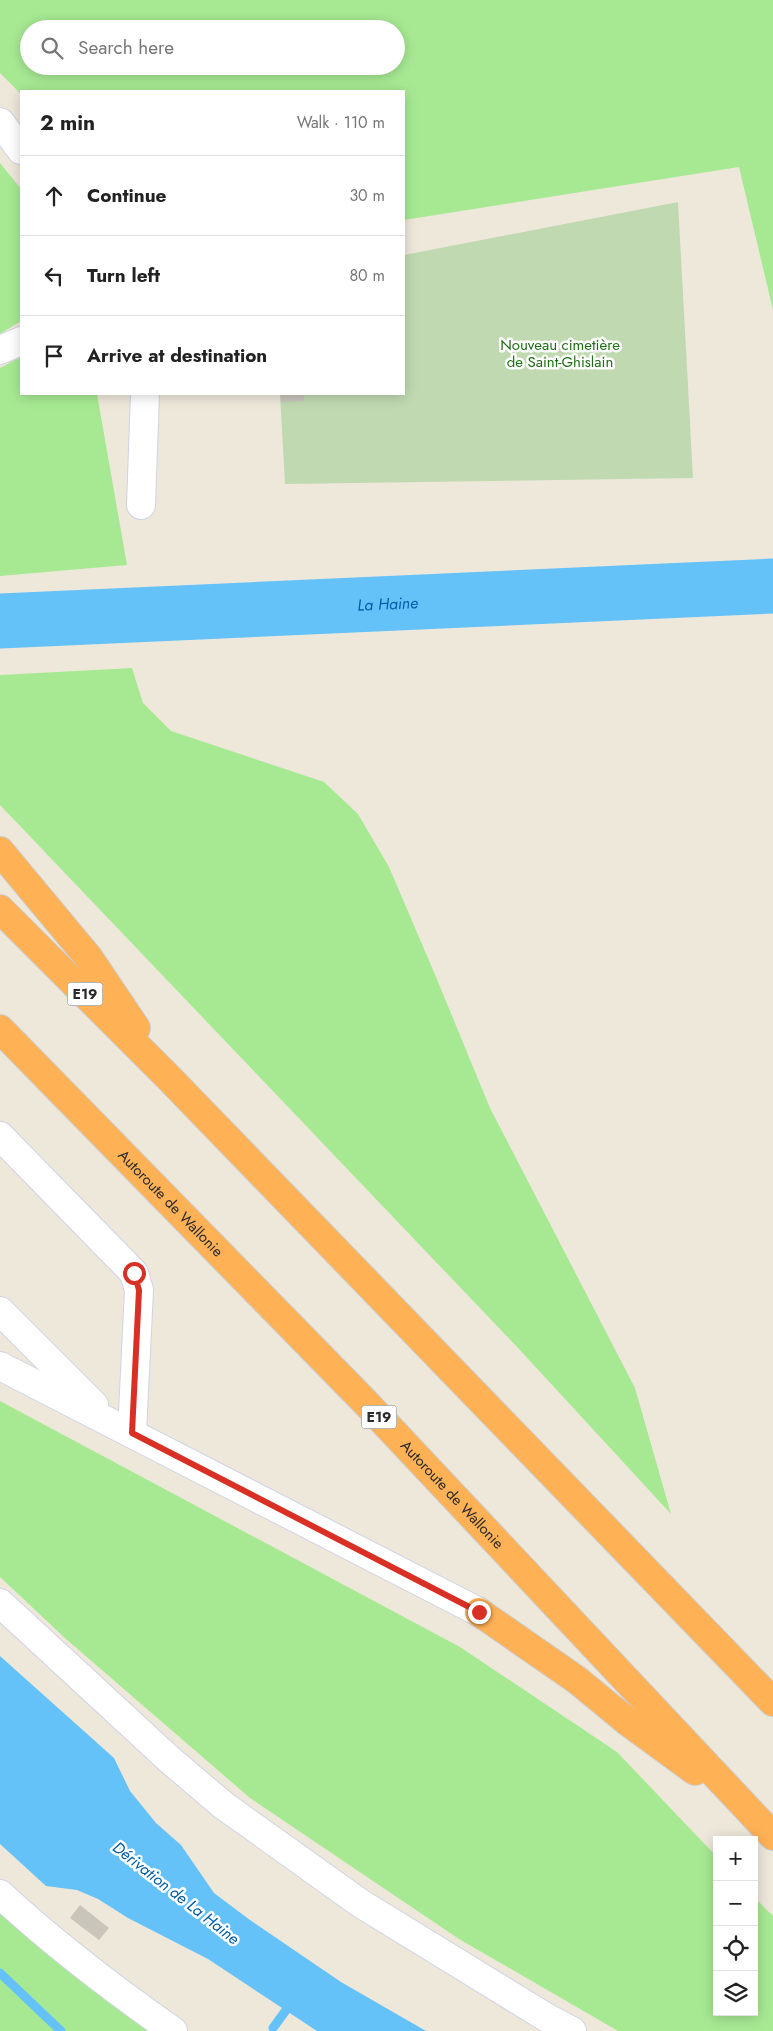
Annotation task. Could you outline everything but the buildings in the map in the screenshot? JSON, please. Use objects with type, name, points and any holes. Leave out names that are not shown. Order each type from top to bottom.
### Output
[{"type":"highway","points":[[0,851],[89,958],[170,1079]]},
{"type":"highway","name":"E19","points":[[0,909],[170,1079],[773,1702]]},
{"type":"highway","name":"Autoroute de Wallonie","points":[[0,1029],[367,1404],[773,1836]]},
{"type":"highway","points":[[479,1612],[577,1680],[628,1722],[751,1812]]},
{"type":"street","points":[[0,122],[20,149]]},
{"type":"street","points":[[0,350],[20,342]]},
{"type":"street","points":[[141,505],[145,395]]},
{"type":"street","points":[[0,1136],[134,1273],[139,1290],[121,1427]]},
{"type":"street","points":[[0,1311],[121,1427]]},
{"type":"street","points":[[0,1366],[479,1612]]},
{"type":"street","points":[[0,1603],[170,1760],[223,1805],[360,1903],[549,2019],[572,2031]]},
{"type":"street","points":[[0,1894],[35,1927],[173,2031]]},
{"type":"green space","points":[[0,0],[773,0],[773,310],[739,167],[405,220],[405,90],[20,90],[20,93],[0,73]]},
{"type":"green space","points":[[0,163],[20,188],[20,322],[0,334]]},
{"type":"green space","name":"Nouveau cimetière de Saint-Ghislain","points":[[678,202],[693,478],[285,484],[280,395],[405,395],[405,255]]},
{"type":"green space","points":[[20,358],[20,395],[97,395],[127,565],[0,576],[0,368]]},
{"type":"green space","points":[[132,668],[143,703],[171,731],[324,782],[358,814],[389,867],[490,1108],[635,1388],[671,1514],[518,1348],[0,805],[0,675]]},
{"type":"green space","points":[[0,1401],[460,1647],[617,1752],[713,1853],[713,2016],[758,2016],[758,1901],[773,1916],[773,2031],[618,2031],[459,1939],[250,1798],[66,1639],[0,1577]]},
{"type":"green space","points":[[0,1912],[25,1935],[159,2031],[0,2031]]},
{"type":"water","name":"Dérivation de La Haine","points":[[0,1656],[114,1758],[130,1791],[156,1823],[181,1845],[214,1893],[341,1982],[426,2031],[317,2031],[208,1959],[128,1918],[98,1899],[77,1890],[46,1886],[0,1844]]},
{"type":"waterway","name":"La Haine","points":[[0,621],[773,586]]},
{"type":"waterway","points":[[0,1973],[61,2031]]},
{"type":"waterway","points":[[273,2028],[292,2002]]},
{"type":"route","points":[[134,1273],[139,1290],[132,1433],[479,1612]]}]
